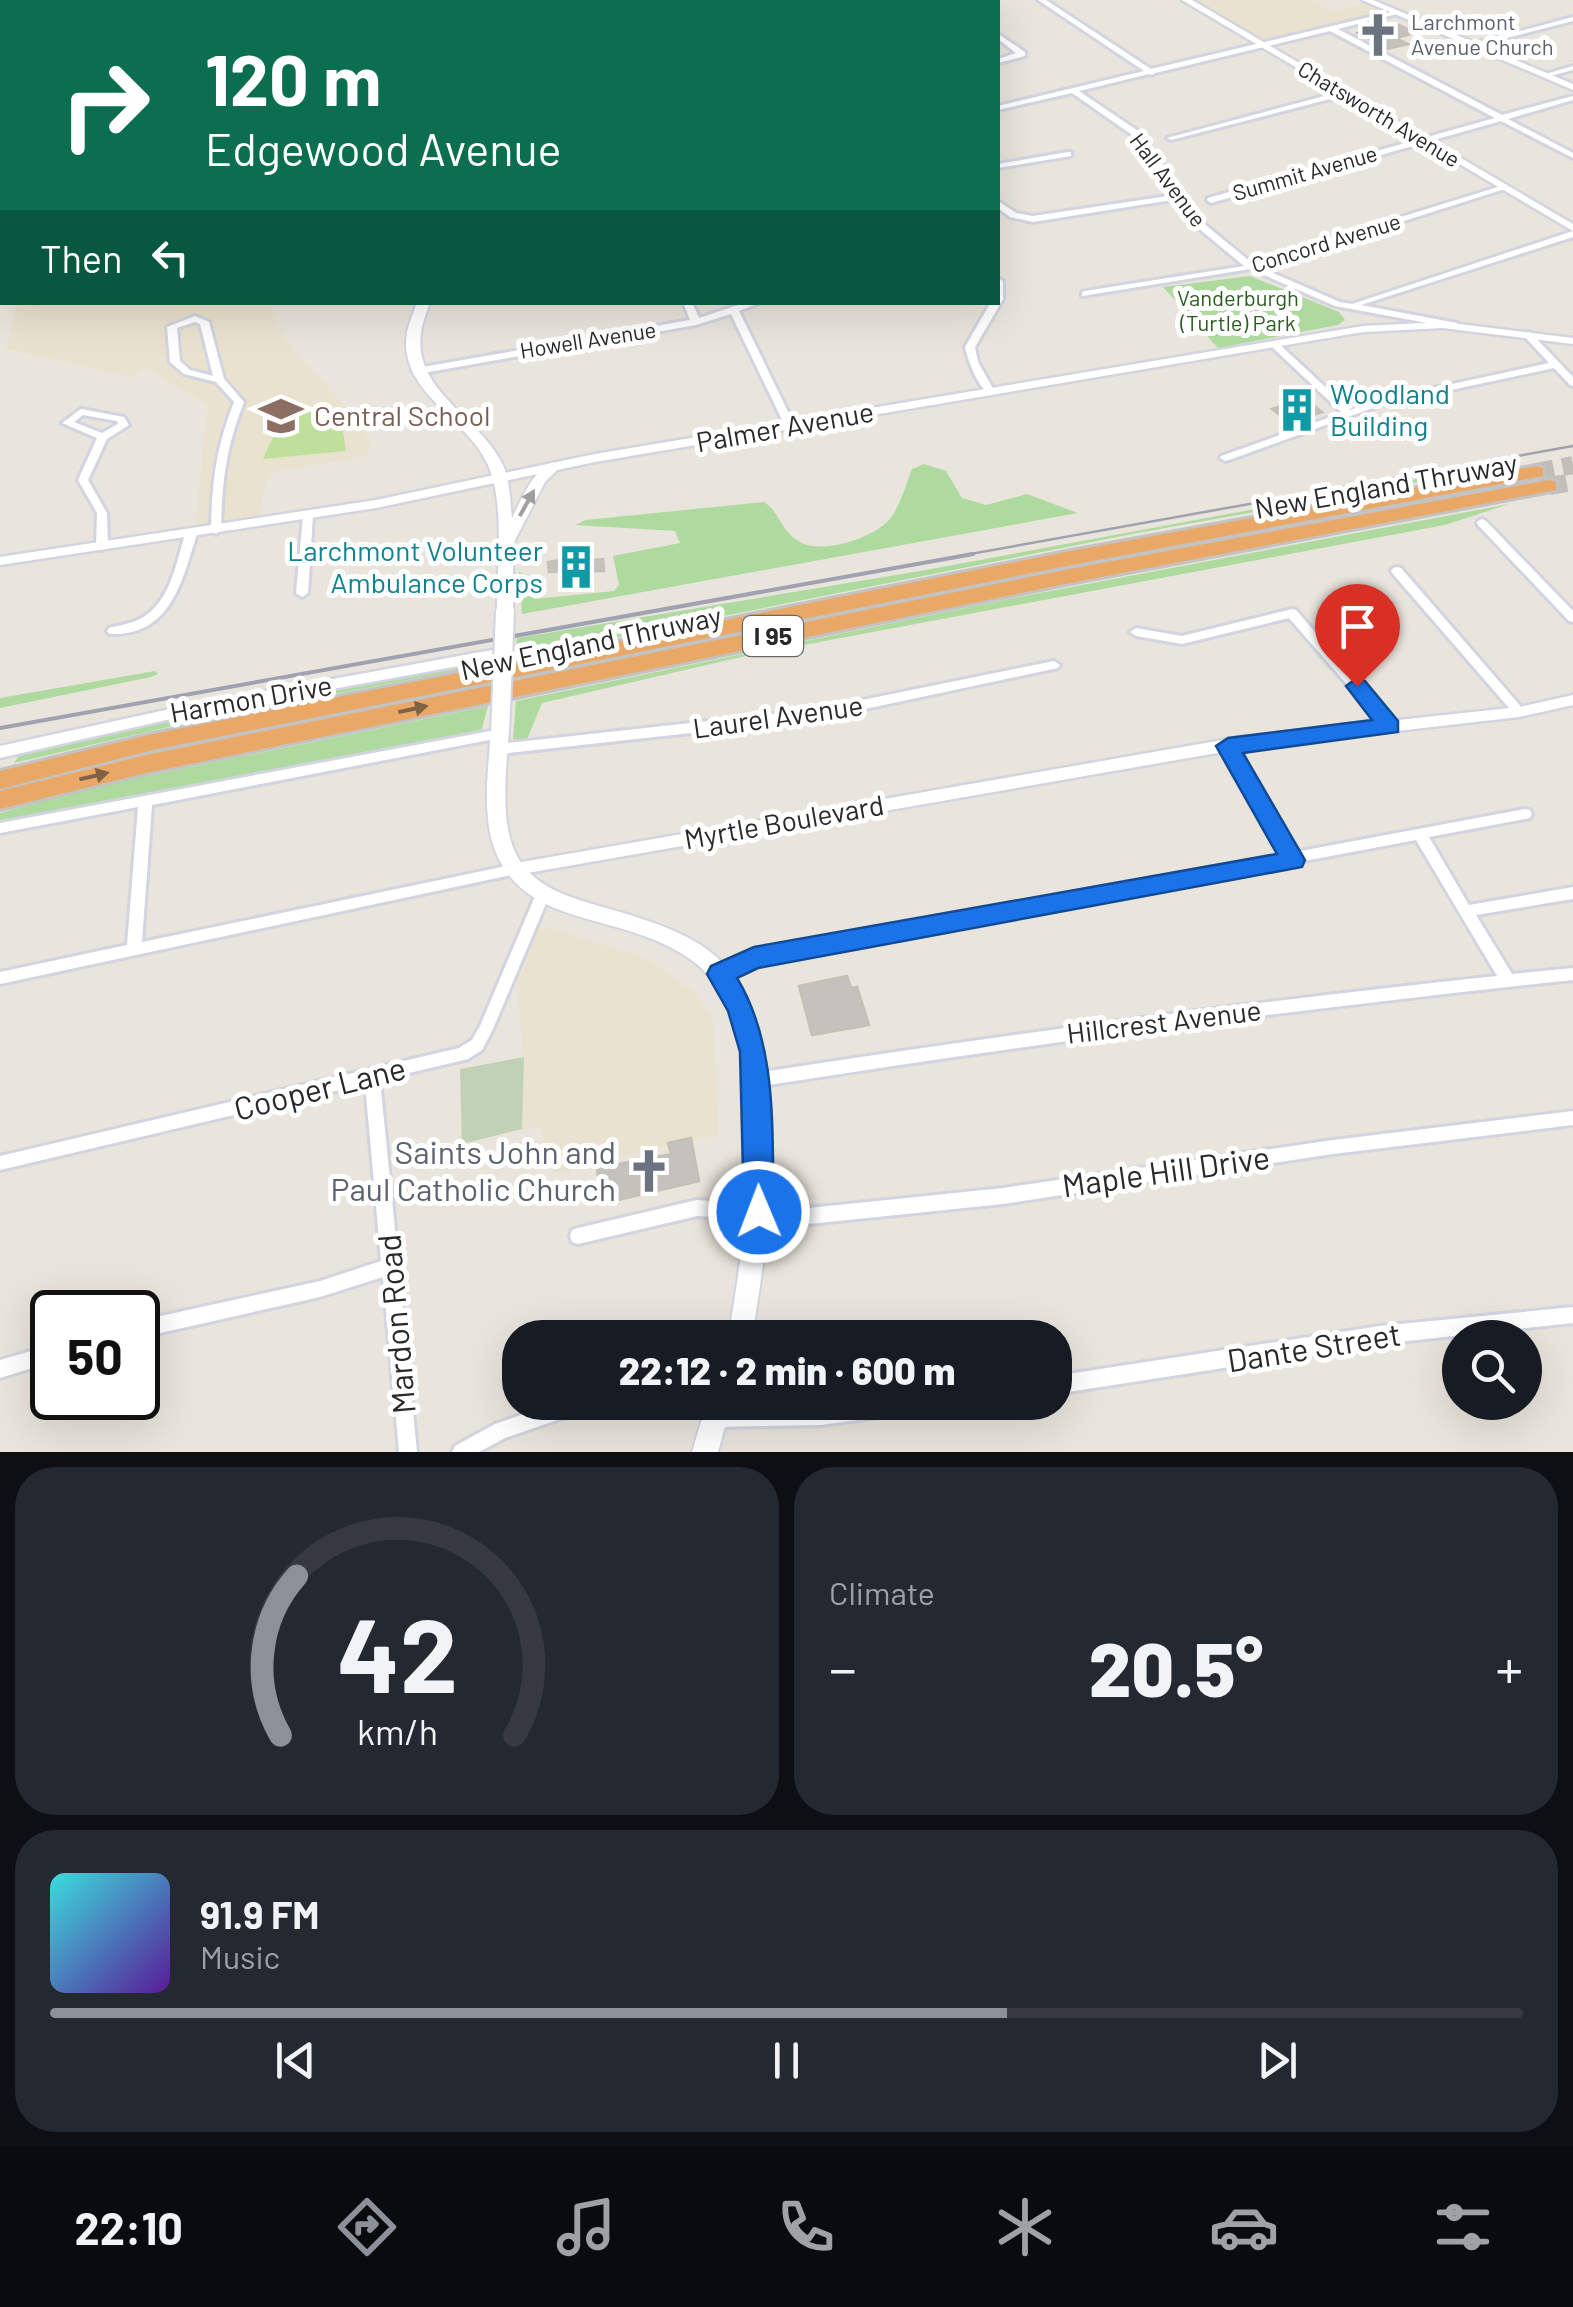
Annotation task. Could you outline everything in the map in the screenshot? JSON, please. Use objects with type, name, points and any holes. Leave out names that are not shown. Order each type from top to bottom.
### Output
[{"type":"highway","name":"New England Thruway","points":[[0,780],[170,739],[1028,566],[1542,479],[196,754],[0,800]]},
{"type":"main road","points":[[423,305],[412,344],[416,371],[441,404],[479,440],[497,467],[499,480],[506,543],[505,611],[498,654],[499,822],[505,854],[543,894],[660,932],[720,974],[749,1029],[756,1080],[759,1212],[743,1320]]},
{"type":"main road","points":[[506,543],[540,480],[553,467]]},
{"type":"main road","points":[[705,1452],[715,1420]]},
{"type":"street","points":[[1041,0],[1150,71]]},
{"type":"street","name":"Chatsworth Avenue","points":[[1186,0],[1573,231]]},
{"type":"street","points":[[1366,0],[1573,87]]},
{"type":"street","points":[[1000,108],[1394,13]]},
{"type":"street","points":[[1472,45],[1573,19]]},
{"type":"street","points":[[1331,28],[1573,156]]},
{"type":"street","points":[[1000,38],[1022,54],[1000,60]]},
{"type":"street","points":[[1546,75],[1573,68]]},
{"type":"street","name":"Hall Avenue","points":[[1074,90],[1138,135],[1200,225],[1250,266],[1306,293],[1349,307],[1466,327]]},
{"type":"street","points":[[1171,138],[1343,93]]},
{"type":"street","name":"Summit Avenue","points":[[1211,200],[1573,98]]},
{"type":"street","points":[[1000,166],[1068,154]]},
{"type":"street","name":"Concord Avenue","points":[[1085,294],[1250,266],[1504,188]]},
{"type":"street","points":[[1000,205],[1032,219],[1182,196]]},
{"type":"street","points":[[1362,329],[1349,307],[1573,231]]},
{"type":"street","points":[[688,305],[696,322]]},
{"type":"street","name":"Howell Avenue","points":[[416,371],[696,322],[749,305]]},
{"type":"street","points":[[990,392],[972,362],[970,346],[994,305]]},
{"type":"street","points":[[734,310],[790,426]]},
{"type":"street","points":[[1374,310],[1386,316],[1384,326]]},
{"type":"street","points":[[216,530],[218,459],[225,428],[239,402],[219,380],[204,322],[186,320],[172,328],[172,356],[178,367],[219,380]]},
{"type":"street","name":"Palmer Avenue","points":[[0,561],[308,516],[553,467],[1362,329],[1466,327],[1573,341]]},
{"type":"street","points":[[1528,335],[1573,383]]},
{"type":"street","points":[[1274,344],[1348,413]]},
{"type":"street","points":[[1225,458],[1348,413],[1554,365]]},
{"type":"street","points":[[102,546],[102,513],[83,480],[103,437],[124,422],[89,412],[68,420],[71,428],[103,437]]},
{"type":"street","points":[[302,593],[308,516]]},
{"type":"street","points":[[1482,523],[1573,618]]},
{"type":"street","points":[[113,632],[137,628],[158,617],[167,605],[192,534]]},
{"type":"street","points":[[1397,570],[1518,712]]},
{"type":"street","points":[[1136,632],[1182,640],[1292,613],[1390,726]]},
{"type":"street","name":"Harmon Drive","points":[[0,752],[184,710],[498,654]]},
{"type":"street","name":"Laurel Avenue","points":[[500,742],[818,714],[1054,665]]},
{"type":"street","name":"Myrtle Boulevard","points":[[0,978],[516,869],[1228,746],[1518,712],[1573,700]]},
{"type":"street","points":[[0,828],[500,742]]},
{"type":"street","points":[[1228,746],[1293,860]]},
{"type":"street","points":[[134,951],[145,804]]},
{"type":"street","points":[[720,974],[754,958],[1525,814]]},
{"type":"street","points":[[1419,834],[1470,910],[1508,979]]},
{"type":"street","points":[[1470,910],[1573,893]]},
{"type":"street","name":"Cooper Lane","points":[[0,1162],[463,1054],[476,1045],[543,894]]},
{"type":"street","name":"Hillcrest Avenue","points":[[756,1080],[916,1054],[1573,974]]},
{"type":"street","name":"Mardon Road","points":[[372,1076],[408,1452]]},
{"type":"street","name":"Maple Hill Drive","points":[[578,1236],[696,1208],[809,1216],[1003,1196],[1333,1146],[1573,1118]]},
{"type":"street","points":[[160,1325],[320,1289],[393,1266]]},
{"type":"street","name":"Dante Street","points":[[1072,1382],[1380,1335],[1573,1315]]},
{"type":"street","points":[[0,1369],[30,1360]]},
{"type":"street","points":[[462,1452],[501,1430],[531,1420]]},
{"type":"shaded area","points":[[1188,0],[1310,0],[1331,12],[1370,3],[1393,13],[1260,43]]},
{"type":"shaded area","name":"Central School","points":[[17,305],[272,305],[270,307],[286,342],[357,419],[370,444],[367,456],[269,473],[257,520],[195,529],[208,405],[144,367],[133,377],[6,349]]},
{"type":"shaded area","points":[[547,927],[648,959],[695,993],[713,1019],[718,1135],[603,1160],[562,1174],[544,1165],[543,1127],[522,1129],[524,1057],[517,989],[538,928]]},
{"type":"green space","name":"Vanderburgh (Turtle) Park","points":[[1250,276],[1339,312],[1345,320],[1338,325],[1218,348],[1163,287]]},
{"type":"green space","points":[[327,406],[342,425],[346,451],[263,459],[273,437],[286,422],[304,411]]},
{"type":"green space","points":[[924,464],[946,471],[962,498],[986,505],[1027,494],[1078,513],[522,614],[519,572],[529,576],[534,599],[614,591],[619,585],[613,556],[680,543],[675,531],[575,525],[586,520],[764,502],[800,542],[821,547],[847,543],[889,520],[912,469]]},
{"type":"green space","points":[[1487,466],[1491,469],[1132,534],[515,658],[517,638],[926,570]]},
{"type":"green space","points":[[1509,504],[1445,525],[750,655],[542,703],[526,742],[513,739],[516,701],[1008,599]]},
{"type":"green space","points":[[488,660],[489,664],[177,725],[14,763],[22,751],[87,734]]},
{"type":"green space","points":[[155,671],[158,674],[151,677],[0,708],[0,698]]},
{"type":"green space","points":[[488,706],[482,729],[460,736],[0,823],[0,813],[88,788]]},
{"type":"green space","points":[[524,1057],[522,1129],[462,1144],[460,1069]]},
{"type":"building","name":"Larchmont Avenue Church","points":[[1397,24],[1415,33],[1396,38],[1408,44],[1387,49],[1358,33]]},
{"type":"building","name":"Woodland Building","points":[[1304,398],[1322,412],[1290,423],[1272,409]]},
{"type":"building","name":"Larchmont Volunteer Ambulance Corps","points":[[579,557],[579,561],[603,559],[604,571],[549,572],[548,562]]},
{"type":"building","points":[[847,976],[851,988],[857,987],[869,1025],[812,1035],[799,986]]},
{"type":"building","name":"Saints John and Paul Catholic Church","points":[[691,1138],[699,1181],[601,1204],[597,1168],[671,1154],[668,1143]]},
{"type":"tunnel","points":[[1536,472],[1573,465]]},
{"type":"tunnel","points":[[1549,486],[1573,482]]},
{"type":"railway","points":[[959,556],[1573,446]]},
{"type":"railway","points":[[0,728],[973,554]]},
{"type":"place","name":"Larchmont Avenue Church","points":[[1378,35]]},
{"type":"place","name":"Woodland Building","points":[[1297,410]]},
{"type":"place","name":"Central School","points":[[281,416]]},
{"type":"place","name":"Larchmont Volunteer Ambulance Corps","points":[[576,567]]},
{"type":"place","name":"Saints John and Paul Catholic Church","points":[[649,1171]]},
{"type":"route","points":[[759,1212],[754,1052],[740,1008],[720,974],[754,958],[1293,860],[1228,746],[1390,726],[1357,686]]}]
